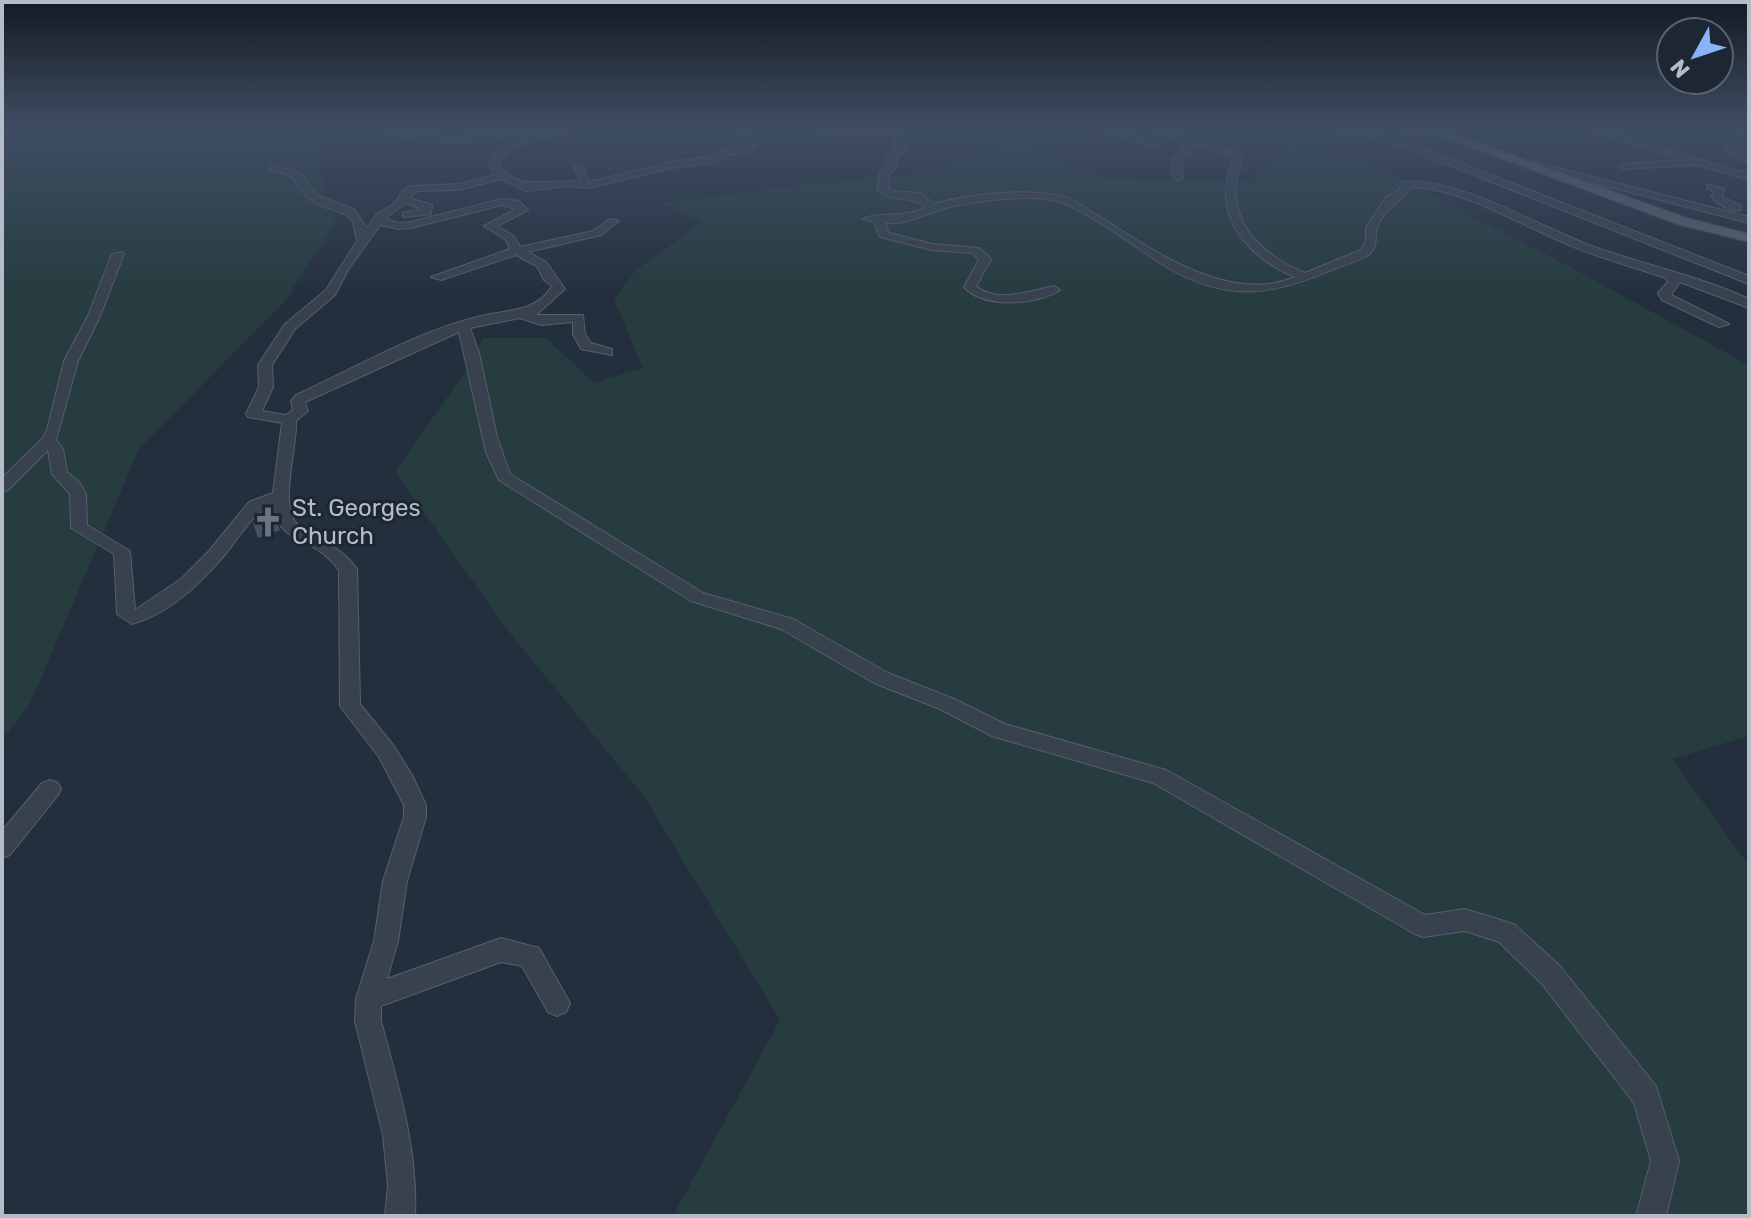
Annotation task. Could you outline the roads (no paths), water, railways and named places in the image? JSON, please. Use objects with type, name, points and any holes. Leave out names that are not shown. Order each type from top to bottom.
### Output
[{"type":"main road","points":[[1578,184],[1682,221],[1749,238]]},
{"type":"street","points":[[307,184],[314,198],[358,216],[363,225],[363,244]]},
{"type":"street","points":[[376,221],[406,226],[509,201],[523,208],[519,213],[483,228],[510,238],[517,251],[542,264],[548,277],[560,287],[537,310],[496,316],[463,327],[301,398],[298,401],[301,411],[289,420],[253,414],[266,387],[265,365],[295,321],[331,292],[342,270],[363,244],[376,221],[405,200],[407,192],[415,188],[470,184]]},
{"type":"street","points":[[518,184],[526,188],[560,184]]},
{"type":"street","points":[[883,184],[883,190],[888,194],[916,195],[932,208]]},
{"type":"street","points":[[1234,184],[1231,198],[1239,230],[1273,262],[1305,277]]},
{"type":"street","points":[[1054,290],[999,299],[980,296],[970,287],[985,259],[983,254],[975,250],[932,247],[884,235],[873,220],[912,218],[932,208],[1004,197],[1057,197],[1123,233],[1164,262],[1199,277],[1232,286],[1265,290],[1365,252],[1372,241],[1371,228],[1390,199],[1403,192],[1410,184]]},
{"type":"street","points":[[1418,184],[1442,190],[1588,249],[1716,289]]},
{"type":"street","points":[[1504,184],[1749,280]]},
{"type":"street","points":[[1515,203],[1525,197],[1571,219],[1572,211],[1548,184]]},
{"type":"street","points":[[1607,184],[1746,219]]},
{"type":"street","points":[[1711,186],[1720,191],[1716,196],[1718,199],[1743,211],[1746,219]]},
{"type":"street","points":[[400,216],[428,210],[423,203],[405,200]]},
{"type":"street","points":[[460,207],[476,208]]},
{"type":"street","points":[[437,277],[517,251],[597,233],[614,221]]},
{"type":"street","points":[[1610,227],[1651,257],[1749,304]]},
{"type":"street","points":[[2,487],[49,440],[60,411],[71,361],[94,316],[118,254]]},
{"type":"street","points":[[1671,275],[1674,282],[1664,293],[1666,297],[1723,324]]},
{"type":"street","points":[[520,313],[541,321],[579,318],[580,338],[597,352]]},
{"type":"street","points":[[463,327],[469,335],[483,391],[494,460],[504,477],[697,597],[787,624],[881,678],[947,704],[999,730],[1159,776],[1423,926],[1465,920],[1507,933],[1551,975],[1646,1096],[1665,1161],[1651,1216]]},
{"type":"street","points":[[289,420],[290,432],[280,496],[293,531],[328,549],[348,569],[350,706],[386,751],[405,781],[415,805],[415,817],[395,881],[386,941],[369,999],[368,1021],[397,1135],[402,1185],[400,1216]]},
{"type":"street","points":[[49,440],[55,449],[60,474],[78,494],[79,528],[122,551],[126,614],[132,618],[149,612],[187,583],[215,555],[255,506],[280,496]]},
{"type":"street","points":[[2,848],[50,789]]},
{"type":"street","points":[[369,999],[413,980],[501,950],[530,956],[557,1003]]},
{"type":"place","name":"St. Georges Church","points":[[268,522]]}]
